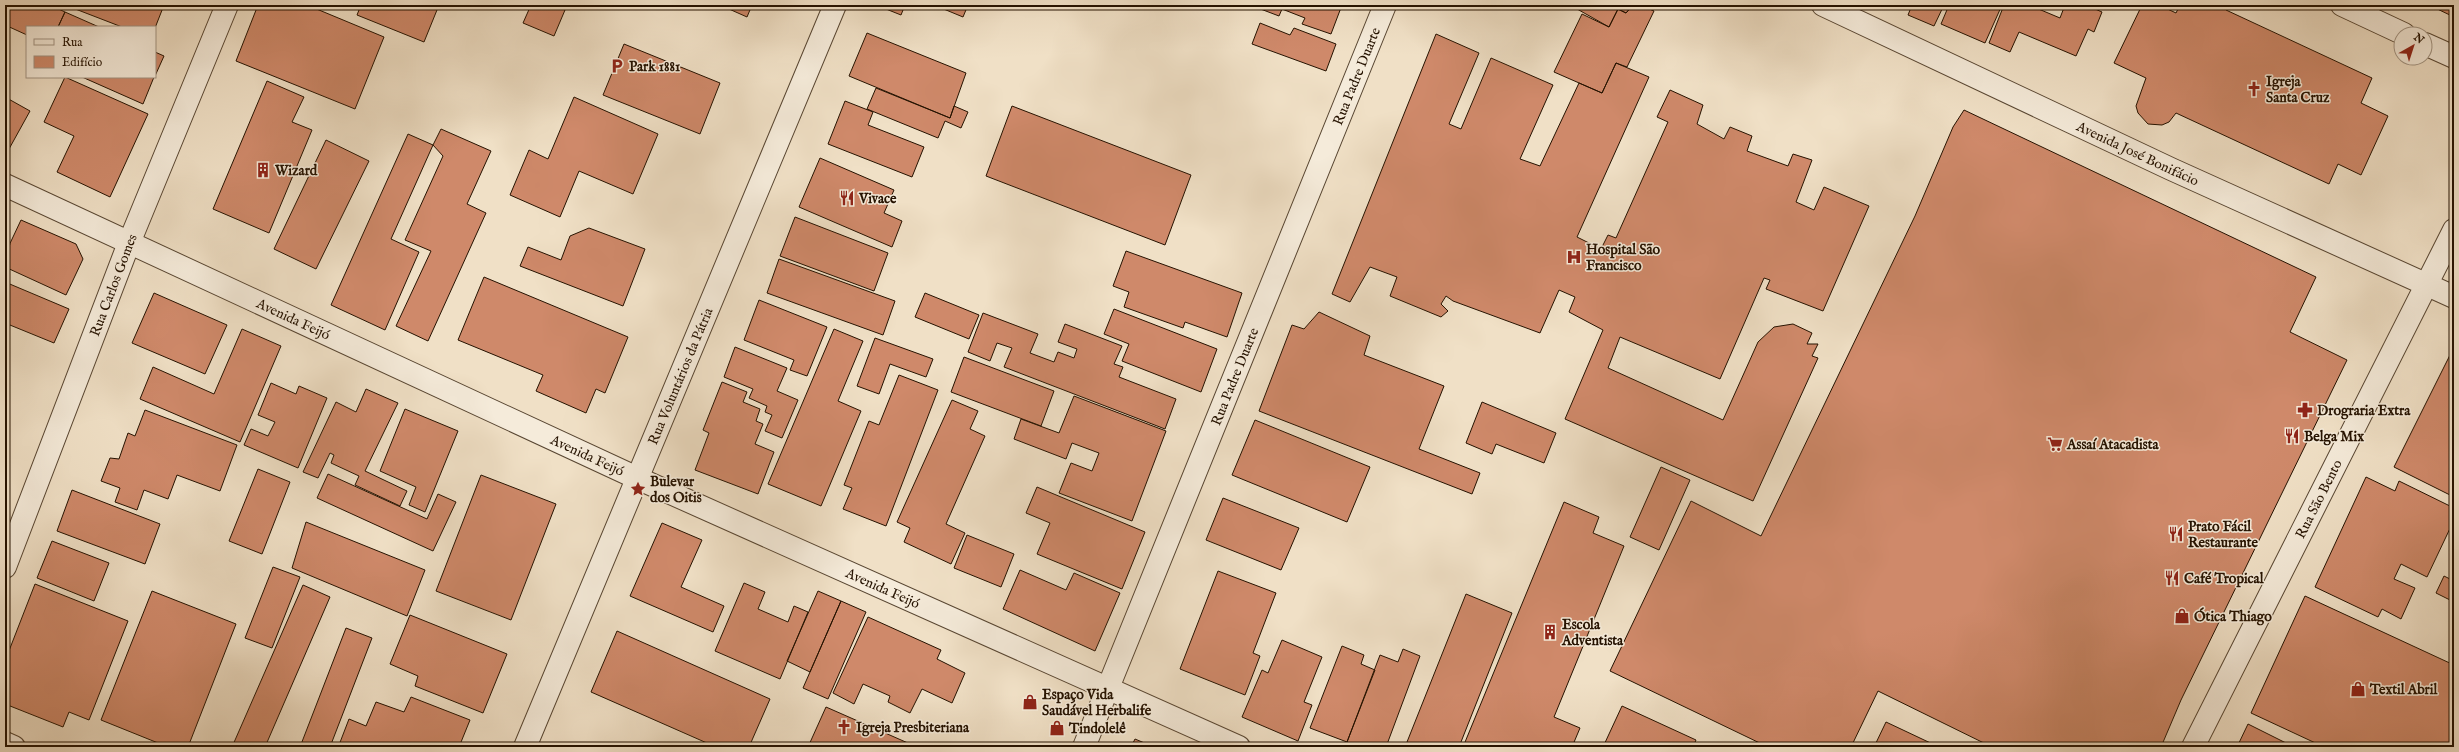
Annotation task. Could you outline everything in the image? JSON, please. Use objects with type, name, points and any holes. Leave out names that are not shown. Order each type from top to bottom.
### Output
[{"type":"street","name":"Rua Carlos Gomes","points":[[5,567],[129,243],[227,5]]},
{"type":"street","name":"Rua Voluntários da Pátria","points":[[525,747],[835,5]]},
{"type":"street","name":"Rua Padre Duarte","points":[[1084,747],[1385,5]]},
{"type":"street","name":"Avenida José Bonifácio","points":[[1823,5],[2171,169],[2454,297]]},
{"type":"street","points":[[2342,5],[2393,29]]},
{"type":"street","points":[[2433,48],[2454,57]]},
{"type":"street","name":"Avenida Feijó","points":[[5,185],[637,478],[1109,687],[1239,747]]},
{"type":"street","name":"Rua São Bento","points":[[2193,747],[2428,285],[2454,230]]},
{"type":"street","points":[[5,742],[14,747]]},
{"type":"building","points":[[10,5],[50,5],[65,12],[58,26],[26,26],[26,35],[5,25],[5,16]]},
{"type":"building","points":[[65,5],[164,5],[156,26],[119,26]]},
{"type":"building","points":[[258,5],[307,5],[384,37],[355,109],[236,61]]},
{"type":"building","points":[[361,5],[439,5],[424,42],[357,15]]},
{"type":"building","points":[[531,5],[554,5],[565,10],[554,36],[523,23]]},
{"type":"building","points":[[720,5],[752,5],[747,17]]},
{"type":"building","points":[[876,5],[905,5],[901,15]]},
{"type":"building","points":[[934,5],[968,5],[963,17]]},
{"type":"building","points":[[1250,5],[1342,5],[1331,34],[1302,24],[1305,18],[1282,9],[1279,16]]},
{"type":"building","points":[[1570,5],[1633,5],[1626,13],[1618,9],[1609,27]]},
{"type":"building","points":[[1633,5],[1640,5],[1654,11],[1627,67],[1616,63],[1602,93],[1554,72],[1582,14],[1609,27],[1618,9],[1626,13]]},
{"type":"building","points":[[1912,5],[1944,5],[1934,26],[1908,15]]},
{"type":"building","points":[[1949,5],[2002,5],[1985,43],[1941,24]]},
{"type":"building","points":[[2004,5],[2029,5],[2060,18],[2065,5],[2086,5],[2102,12],[2094,32],[2088,29],[2076,56],[2019,32],[2010,52],[1989,43]]},
{"type":"building","name":"Igreja Santa Cruz","points":[[2142,5],[2159,5],[2176,13],[2180,5],[2226,5],[2226,10],[2372,78],[2361,103],[2388,116],[2361,175],[2338,164],[2329,184],[2176,113],[2169,122],[2162,125],[2148,124],[2138,113],[2136,106],[2146,78],[2114,63]]},
{"type":"building","points":[[2429,5],[2454,5],[2454,17]]},
{"type":"building","points":[[65,12],[97,26],[58,26]]},
{"type":"building","points":[[1260,23],[1290,35],[1294,28],[1336,44],[1326,71],[1252,44]]},
{"type":"building","points":[[867,33],[966,73],[950,118],[849,76]]},
{"type":"building","points":[[1436,34],[1479,53],[1449,124],[1461,129],[1491,58],[1553,85],[1520,159],[1540,166],[1579,83],[1602,93],[1616,63],[1649,77],[1577,237],[1601,249],[1608,235],[1616,238],[1668,122],[1657,117],[1670,90],[1703,105],[1697,124],[1724,139],[1730,127],[1752,136],[1747,151],[1788,166],[1793,154],[1812,160],[1796,202],[1814,210],[1824,187],[1869,206],[1823,311],[1766,289],[1770,280],[1764,278],[1720,379],[1620,337],[1608,368],[1723,420],[1758,342],[1774,327],[1793,324],[1812,333],[1807,344],[1818,344],[1812,356],[1818,358],[1753,501],[1565,419],[1603,330],[1569,312],[1575,297],[1559,290],[1540,333],[1453,301],[1446,296],[1441,304],[1448,311],[1441,317],[1390,296],[1397,277],[1370,267],[1350,302],[1332,294]]},
{"type":"building","points":[[624,44],[720,83],[700,134],[603,95]]},
{"type":"building","points":[[156,52],[164,56],[156,74]]},
{"type":"building","points":[[65,78],[148,114],[110,197],[57,172],[74,136],[44,122]]},
{"type":"building","points":[[84,78],[154,78],[143,104]]},
{"type":"building","name":"Wizard","points":[[267,81],[304,97],[292,122],[312,130],[269,233],[213,209]]},
{"type":"building","points":[[876,88],[950,118],[954,106],[968,112],[961,128],[945,121],[938,138],[867,109]]},
{"type":"building","points":[[5,97],[30,111],[9,149],[5,147]]},
{"type":"building","points":[[574,97],[658,134],[633,194],[579,171],[560,217],[510,195],[529,150],[548,159]]},
{"type":"building","points":[[845,101],[873,112],[868,125],[924,147],[912,177],[828,144]]},
{"type":"building","points":[[1012,106],[1191,175],[1165,245],[986,176]]},
{"type":"building","name":"Assaí Atacadista","points":[[1964,110],[2316,277],[2290,332],[2347,360],[2181,700],[2161,747],[1992,747],[1878,691],[1851,747],[1768,747],[1610,671],[1691,501],[1761,536],[1915,216],[1953,127]]},
{"type":"building","points":[[441,129],[491,151],[467,204],[486,213],[428,341],[396,326],[431,251],[405,240],[443,156],[433,145]]},
{"type":"building","points":[[408,134],[433,145],[391,239],[419,252],[385,330],[331,305]]},
{"type":"building","points":[[326,140],[369,161],[316,269],[274,249]]},
{"type":"building","name":"Vivace","points":[[820,158],[894,190],[884,213],[902,221],[892,247],[799,207]]},
{"type":"building","points":[[795,217],[888,253],[874,291],[780,256]]},
{"type":"building","points":[[21,220],[76,244],[83,259],[66,295],[5,267],[5,254]]},
{"type":"building","points":[[589,228],[645,249],[623,306],[520,266],[528,247],[561,260],[570,236]]},
{"type":"building","points":[[5,241],[10,244],[5,254]]},
{"type":"building","points":[[1126,251],[1242,293],[1227,337],[1185,322],[1183,328],[1124,307],[1129,292],[1113,286]]},
{"type":"building","points":[[779,259],[895,301],[883,335],[767,293]]},
{"type":"building","points":[[484,277],[628,337],[605,393],[596,389],[586,413],[536,391],[543,375],[458,340]]},
{"type":"building","points":[[5,282],[69,309],[54,343],[5,323]]},
{"type":"building","points":[[154,293],[227,325],[205,374],[132,343]]},
{"type":"building","points":[[925,293],[979,315],[969,339],[915,317]]},
{"type":"building","points":[[759,300],[827,327],[807,376],[790,370],[794,360],[744,340]]},
{"type":"building","points":[[1114,309],[1217,349],[1201,392],[1122,361],[1129,344],[1104,334]]},
{"type":"building","points":[[1319,312],[1370,336],[1364,355],[1444,386],[1419,449],[1480,473],[1472,494],[1259,411],[1292,325],[1304,329]]},
{"type":"building","points":[[983,313],[1038,334],[1030,353],[1054,362],[1058,352],[1074,358],[1077,349],[1058,342],[1065,324],[1122,346],[1114,364],[1123,367],[1119,377],[1176,399],[1165,429],[1004,367],[1012,348],[997,343],[990,361],[968,352]]},
{"type":"building","points":[[242,329],[281,346],[240,442],[140,399],[153,367],[214,394]]},
{"type":"building","points":[[834,329],[863,341],[838,401],[861,411],[821,506],[768,484]]},
{"type":"building","points":[[875,338],[933,359],[926,377],[890,364],[879,394],[857,386]]},
{"type":"building","points":[[735,347],[787,368],[777,391],[798,400],[782,438],[765,431],[772,415],[765,412],[767,406],[749,398],[753,389],[724,377]]},
{"type":"building","points":[[2450,355],[2454,357],[2454,488],[2450,495],[2394,467]]},
{"type":"building","points":[[964,357],[1054,391],[1041,426],[951,392]]},
{"type":"building","points":[[899,375],[938,390],[886,526],[843,509],[852,488],[844,485],[869,421],[879,425]]},
{"type":"building","points":[[722,382],[747,392],[743,402],[760,409],[756,421],[763,424],[755,444],[774,452],[758,494],[695,470],[709,433],[703,430]]},
{"type":"building","points":[[271,383],[296,394],[299,386],[327,398],[298,468],[244,445],[251,429],[268,436],[275,422],[258,415]]},
{"type":"building","points":[[366,389],[398,403],[365,471],[407,491],[400,506],[355,485],[359,476],[331,463],[334,455],[330,453],[318,478],[303,472],[336,402],[356,412]]},
{"type":"building","points":[[1074,396],[1166,431],[1132,521],[1059,493],[1071,463],[1092,471],[1099,453],[1072,443],[1066,459],[1014,439],[1021,419],[1059,433]]},
{"type":"building","points":[[952,400],[978,411],[970,429],[985,436],[946,524],[965,533],[951,564],[904,542],[910,528],[897,522]]},
{"type":"building","points":[[1482,402],[1556,433],[1544,463],[1496,444],[1492,454],[1466,443]]},
{"type":"building","points":[[405,409],[458,431],[425,512],[409,505],[416,487],[380,471]]},
{"type":"building","points":[[145,410],[237,445],[220,491],[177,475],[168,499],[144,490],[137,510],[115,502],[120,488],[101,481],[110,458],[119,459],[128,433],[135,436]]},
{"type":"building","points":[[1255,420],[1370,467],[1347,522],[1232,475]]},
{"type":"building","points":[[1661,467],[1690,480],[1659,550],[1630,537]]},
{"type":"building","points":[[258,469],[290,482],[262,554],[229,541]]},
{"type":"building","points":[[328,474],[427,519],[438,494],[456,502],[433,551],[317,498]]},
{"type":"building","points":[[481,475],[556,504],[511,620],[436,591]]},
{"type":"building","points":[[2366,477],[2395,491],[2399,481],[2454,508],[2454,520],[2427,577],[2401,564],[2394,579],[2415,588],[2401,619],[2382,609],[2378,617],[2315,587]]},
{"type":"building","points":[[1037,487],[1145,532],[1122,589],[1037,554],[1050,523],[1026,513]]},
{"type":"building","points":[[72,490],[160,524],[145,564],[57,531]]},
{"type":"building","points":[[1223,498],[1299,528],[1281,570],[1206,540]]},
{"type":"building","name":"Escola Adventista","points":[[1564,502],[1599,517],[1593,533],[1624,546],[1554,717],[1580,728],[1572,747],[1463,747]]},
{"type":"building","points":[[306,522],[425,570],[407,616],[292,568]]},
{"type":"building","points":[[662,523],[702,540],[681,587],[724,606],[713,632],[630,596]]},
{"type":"building","points":[[967,535],[1014,554],[1001,587],[954,568]]},
{"type":"building","points":[[52,541],[109,563],[94,601],[37,578]]},
{"type":"building","points":[[273,567],[300,577],[272,648],[245,638]]},
{"type":"building","points":[[1020,570],[1066,590],[1074,573],[1120,593],[1095,651],[1003,609]]},
{"type":"building","points":[[1218,571],[1276,593],[1253,653],[1260,656],[1245,695],[1180,669]]},
{"type":"building","points":[[2444,576],[2454,581],[2454,602],[2436,593]]},
{"type":"building","points":[[744,583],[765,592],[758,609],[788,622],[794,606],[808,612],[780,679],[715,651]]},
{"type":"building","points":[[35,584],[128,621],[89,720],[69,712],[63,727],[5,704],[5,661]]},
{"type":"building","points":[[303,585],[330,597],[265,747],[232,747]]},
{"type":"building","points":[[152,591],[236,624],[188,747],[168,747],[101,720]]},
{"type":"building","points":[[818,591],[841,601],[810,672],[787,661]]},
{"type":"building","points":[[1466,594],[1512,613],[1459,747],[1405,747]]},
{"type":"building","name":"Textil Abril","points":[[2305,596],[2454,665],[2454,747],[2324,747],[2251,713]]},
{"type":"building","points":[[841,601],[866,612],[828,699],[803,688]]},
{"type":"building","points":[[410,615],[507,654],[483,713],[415,686],[418,676],[390,664]]},
{"type":"building","points":[[868,617],[941,650],[937,659],[965,673],[952,703],[922,689],[910,713],[888,702],[890,696],[863,684],[854,704],[833,693]]},
{"type":"building","points":[[346,628],[372,638],[330,747],[300,747]]},
{"type":"building","points":[[617,631],[770,699],[749,747],[716,747],[591,692]]},
{"type":"building","points":[[1282,640],[1322,657],[1304,702],[1312,705],[1298,741],[1242,717],[1262,670],[1268,673]]},
{"type":"building","points":[[1342,646],[1364,655],[1361,664],[1375,670],[1347,742],[1310,728]]},
{"type":"building","points":[[1403,649],[1420,656],[1386,747],[1361,747],[1347,742],[1380,655],[1398,662]]},
{"type":"building","points":[[411,697],[470,720],[459,747],[344,747],[339,745],[349,719],[366,726],[376,702],[404,712]]},
{"type":"building","points":[[1622,706],[1696,740],[1693,747],[1603,747]]},
{"type":"building","name":"Igreja Presbiteriana","points":[[826,707],[917,747],[808,747]]},
{"type":"building","points":[[1886,722],[1939,747],[1874,747]]},
{"type":"building","points":[[2248,724],[2292,746],[2292,747],[2237,747]]},
{"type":"building","points":[[1135,739],[1154,747],[1131,747]]},
{"type":"place","name":"Park 1881","points":[[617,66]]},
{"type":"place","name":"Igreja Santa Cruz","points":[[2254,89]]},
{"type":"place","name":"Wizard","points":[[263,170]]},
{"type":"place","name":"Vivace","points":[[847,198]]},
{"type":"place","name":"Hospital São Francisco","points":[[1574,257]]},
{"type":"place","name":"Drograria Extra","points":[[2305,410]]},
{"type":"place","name":"Belga Mix","points":[[2292,436]]},
{"type":"place","name":"Assaí Atacadista","points":[[2055,444]]},
{"type":"place","name":"Bulevar dos Oitis","points":[[638,489]]},
{"type":"place","name":"Prato Fácil Restaurante","points":[[2176,534]]},
{"type":"place","name":"Café Tropical","points":[[2172,578]]},
{"type":"place","name":"Ótica Thiago","points":[[2182,616]]},
{"type":"place","name":"Escola Adventista","points":[[1550,632]]},
{"type":"place","name":"Textil Abril","points":[[2358,689]]},
{"type":"place","name":"Espaço Vida Saudável Herbalife","points":[[1030,702]]},
{"type":"place","name":"Igreja Presbiteriana","points":[[844,727]]},
{"type":"place","name":"Tindolelê","points":[[1057,728]]}]
